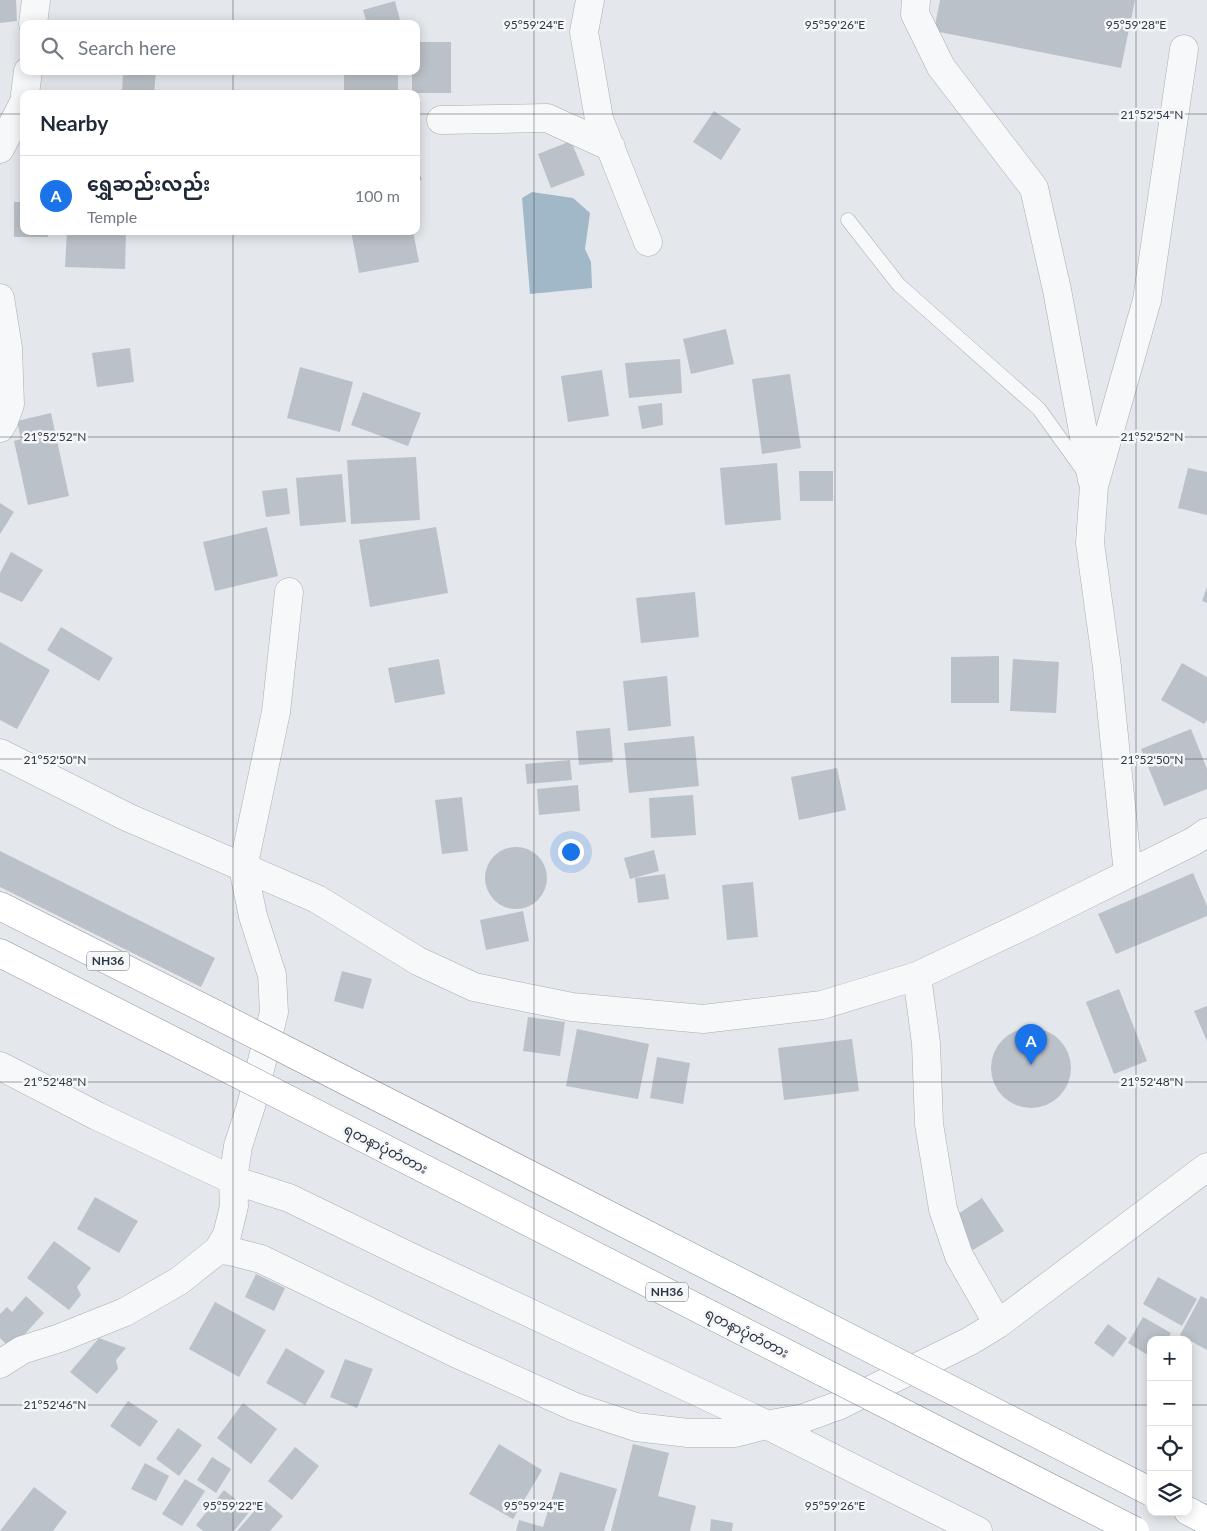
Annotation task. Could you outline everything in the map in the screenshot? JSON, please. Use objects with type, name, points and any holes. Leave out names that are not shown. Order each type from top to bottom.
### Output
[{"type":"highway","name":"NH36","points":[[0,906],[1147,1490]]},
{"type":"highway","name":"ရတနာပုံတံတား","points":[[0,953],[1135,1531]]},
{"type":"highway","points":[[1192,1513],[1207,1521]]},
{"type":"street","points":[[34,20],[36,0]]},
{"type":"street","points":[[590,0],[584,32],[599,119],[648,242]]},
{"type":"street","points":[[916,0],[915,14],[941,67],[1034,188],[1057,290],[1094,486]]},
{"type":"street","points":[[1128,874],[1107,667],[1090,543],[1094,486],[1147,300],[1184,48]]},
{"type":"street","points":[[26,90],[27,75]]},
{"type":"street","points":[[0,149],[20,110]]},
{"type":"street","points":[[441,120],[547,118],[611,147]]},
{"type":"street","points":[[0,298],[8,348],[10,404],[0,428]]},
{"type":"street","points":[[0,1364],[22,1350],[60,1338],[125,1312],[179,1281],[218,1250],[226,1235],[234,1206],[233,1180],[238,1146],[251,1106],[274,1012],[272,975],[253,916],[243,868],[276,712],[289,592]]},
{"type":"street","points":[[0,753],[127,817],[317,899],[418,961],[474,987],[572,1007],[703,1019],[822,1005],[918,976],[1028,924],[1207,832]]},
{"type":"street","points":[[918,976],[926,1043],[929,1124],[944,1209],[959,1256],[998,1324]]},
{"type":"street","points":[[0,1066],[97,1116],[233,1180],[289,1198],[766,1425],[978,1531]]},
{"type":"street","points":[[218,1250],[261,1259],[453,1352],[575,1407],[636,1427],[688,1433],[735,1433],[804,1418],[840,1405],[970,1341],[998,1324],[1207,1167]]},
{"type":"lane","points":[[848,220],[899,285],[1039,409],[1094,486]]},
{"type":"water","points":[[532,192],[573,198],[590,213],[585,249],[591,262],[592,288],[530,294],[522,198]]},
{"type":"building","points":[[0,0],[16,0],[17,21],[0,23]]},
{"type":"building","points":[[940,0],[1135,0],[1121,68],[934,31]]},
{"type":"building","points":[[395,1],[400,20],[366,20],[363,10]]},
{"type":"building","points":[[420,42],[451,42],[451,93],[420,93],[420,90],[412,90],[412,75],[420,75]]},
{"type":"building","points":[[123,75],[156,75],[154,90],[122,90]]},
{"type":"building","points":[[344,75],[398,75],[398,90],[344,90]]},
{"type":"building","points":[[714,111],[741,129],[721,160],[693,142]]},
{"type":"building","points":[[571,141],[585,175],[551,188],[538,154]]},
{"type":"building","points":[[14,202],[20,202],[20,235],[48,235],[48,237],[14,237]]},
{"type":"building","points":[[67,235],[126,235],[125,269],[65,267]]},
{"type":"building","points":[[352,235],[414,235],[419,262],[359,273]]},
{"type":"building","points":[[726,329],[734,364],[691,374],[683,339]]},
{"type":"building","points":[[130,348],[134,382],[97,387],[92,353]]},
{"type":"building","points":[[680,359],[682,393],[629,398],[625,363]]},
{"type":"building","points":[[300,367],[353,382],[340,432],[287,418]]},
{"type":"building","points":[[602,370],[609,416],[568,422],[561,376]]},
{"type":"building","points":[[790,374],[801,448],[762,454],[752,379]]},
{"type":"building","points":[[363,392],[421,413],[408,446],[351,425]]},
{"type":"building","points":[[662,403],[663,425],[642,429],[638,406]]},
{"type":"building","points":[[51,413],[69,496],[28,505],[14,441],[21,439],[17,421]]},
{"type":"building","points":[[416,457],[420,520],[351,524],[347,460]]},
{"type":"building","points":[[777,463],[781,520],[725,525],[720,468]]},
{"type":"building","points":[[1188,468],[1207,472],[1207,515],[1178,508]]},
{"type":"building","points":[[799,471],[833,471],[833,501],[800,501]]},
{"type":"building","points":[[342,474],[346,522],[300,526],[296,478]]},
{"type":"building","points":[[287,488],[290,514],[266,517],[262,491]]},
{"type":"building","points":[[0,503],[14,512],[0,534]]},
{"type":"building","points":[[267,527],[278,576],[215,591],[203,542]]},
{"type":"building","points":[[436,527],[448,593],[370,607],[359,540]]},
{"type":"building","points":[[11,552],[43,570],[22,602],[0,592],[0,573]]},
{"type":"building","points":[[1207,587],[1207,603],[1202,601]]},
{"type":"building","points":[[695,592],[699,637],[641,643],[636,598]]},
{"type":"building","points":[[61,627],[113,658],[99,681],[47,650]]},
{"type":"building","points":[[0,642],[50,670],[17,729],[0,720]]},
{"type":"building","points":[[999,656],[999,703],[951,703],[951,657]]},
{"type":"building","points":[[439,659],[445,694],[395,703],[388,668]]},
{"type":"building","points":[[1013,659],[1059,662],[1056,713],[1010,711]]},
{"type":"building","points":[[1182,663],[1207,677],[1207,720],[1204,724],[1161,700]]},
{"type":"building","points":[[667,676],[671,726],[628,731],[623,681]]},
{"type":"building","points":[[610,728],[613,762],[579,765],[576,731]]},
{"type":"building","points":[[1191,729],[1207,769],[1207,789],[1164,806],[1141,749]]},
{"type":"building","points":[[694,736],[699,786],[629,793],[624,743]]},
{"type":"building","points":[[570,760],[572,780],[527,784],[525,764]]},
{"type":"building","points":[[837,768],[846,810],[799,820],[791,777]]},
{"type":"building","points":[[578,785],[580,811],[539,815],[537,789]]},
{"type":"building","points":[[693,795],[696,835],[651,838],[649,798]]},
{"type":"building","points":[[462,797],[468,851],[442,854],[435,800]]},
{"type":"building","points":[[516,847],[528,849],[538,856],[545,866],[547,878],[545,890],[538,900],[528,907],[516,909],[504,907],[494,900],[487,890],[485,878],[487,866],[494,856],[504,849]]},
{"type":"building","points":[[654,850],[659,871],[630,879],[624,858]]},
{"type":"building","points":[[0,851],[215,958],[201,987],[0,887]]},
{"type":"building","points":[[1193,873],[1207,906],[1207,916],[1116,954],[1098,914]]},
{"type":"building","points":[[665,874],[669,899],[638,903],[635,878]]},
{"type":"building","points":[[753,882],[758,937],[727,940],[722,885]]},
{"type":"building","points":[[523,911],[529,941],[486,950],[480,920]]},
{"type":"building","points":[[342,971],[372,979],[363,1009],[334,1001]]},
{"type":"building","points":[[1119,989],[1147,1061],[1114,1074],[1086,1002]]},
{"type":"building","points":[[1207,1006],[1207,1041],[1194,1011]]},
{"type":"building","points":[[528,1017],[565,1022],[560,1056],[523,1051]]},
{"type":"building","points":[[1031,1028],[1046,1031],[1059,1040],[1068,1053],[1071,1068],[1068,1083],[1059,1096],[1046,1105],[1031,1108],[1016,1105],[1003,1096],[994,1083],[991,1068],[994,1053],[1003,1040],[1016,1031]]},
{"type":"building","points":[[577,1029],[649,1044],[638,1099],[566,1086]]},
{"type":"building","points":[[852,1039],[859,1091],[784,1100],[778,1048]]},
{"type":"building","points":[[657,1057],[690,1063],[683,1104],[650,1098]]},
{"type":"building","points":[[95,1197],[138,1221],[119,1253],[77,1229]]},
{"type":"building","points":[[982,1198],[1004,1231],[973,1250],[952,1218]]},
{"type":"building","points":[[54,1241],[91,1268],[77,1287],[81,1295],[69,1310],[27,1278]]},
{"type":"building","points":[[256,1274],[285,1288],[274,1311],[245,1297]]},
{"type":"building","points":[[1158,1277],[1197,1299],[1182,1326],[1143,1304]]},
{"type":"building","points":[[26,1296],[44,1313],[11,1349],[0,1338],[0,1314],[7,1307],[12,1312]]},
{"type":"building","points":[[1201,1296],[1207,1299],[1207,1350],[1192,1342],[1192,1336],[1180,1335]]},
{"type":"building","points":[[215,1302],[266,1330],[239,1377],[189,1349]]},
{"type":"building","points":[[1143,1317],[1171,1333],[1169,1336],[1147,1336],[1147,1355],[1128,1343]]},
{"type":"building","points":[[1108,1324],[1127,1338],[1113,1357],[1094,1343]]},
{"type":"building","points":[[99,1338],[126,1348],[116,1360],[118,1369],[97,1394],[70,1372]]},
{"type":"building","points":[[286,1348],[325,1371],[305,1405],[266,1383]]},
{"type":"building","points":[[345,1359],[373,1369],[357,1408],[330,1397]]},
{"type":"building","points":[[128,1401],[158,1421],[140,1447],[110,1426]]},
{"type":"building","points":[[243,1403],[277,1429],[251,1464],[217,1438]]},
{"type":"building","points":[[178,1428],[202,1445],[179,1476],[156,1459]]},
{"type":"building","points":[[499,1444],[542,1470],[513,1519],[469,1494]]},
{"type":"building","points":[[633,1444],[669,1453],[658,1496],[696,1506],[690,1531],[611,1531]]},
{"type":"building","points":[[295,1447],[319,1466],[292,1500],[268,1481]]},
{"type":"building","points":[[212,1457],[231,1469],[216,1493],[197,1480]]},
{"type":"building","points":[[145,1463],[169,1476],[156,1501],[131,1489]]},
{"type":"building","points":[[560,1472],[617,1489],[604,1531],[516,1531],[519,1520],[543,1527]]},
{"type":"building","points":[[185,1479],[205,1491],[182,1526],[162,1514]]},
{"type":"building","points":[[34,1487],[67,1512],[53,1531],[0,1531]]},
{"type":"building","points":[[224,1490],[250,1511],[234,1531],[203,1531],[196,1525]]},
{"type":"building","points":[[264,1500],[283,1516],[270,1531],[237,1531]]},
{"type":"building","points":[[711,1519],[733,1523],[732,1531],[710,1531]]},
{"type":"place","name":"ရွှေဆည်းလည်း","points":[[1031,1065]]}]
